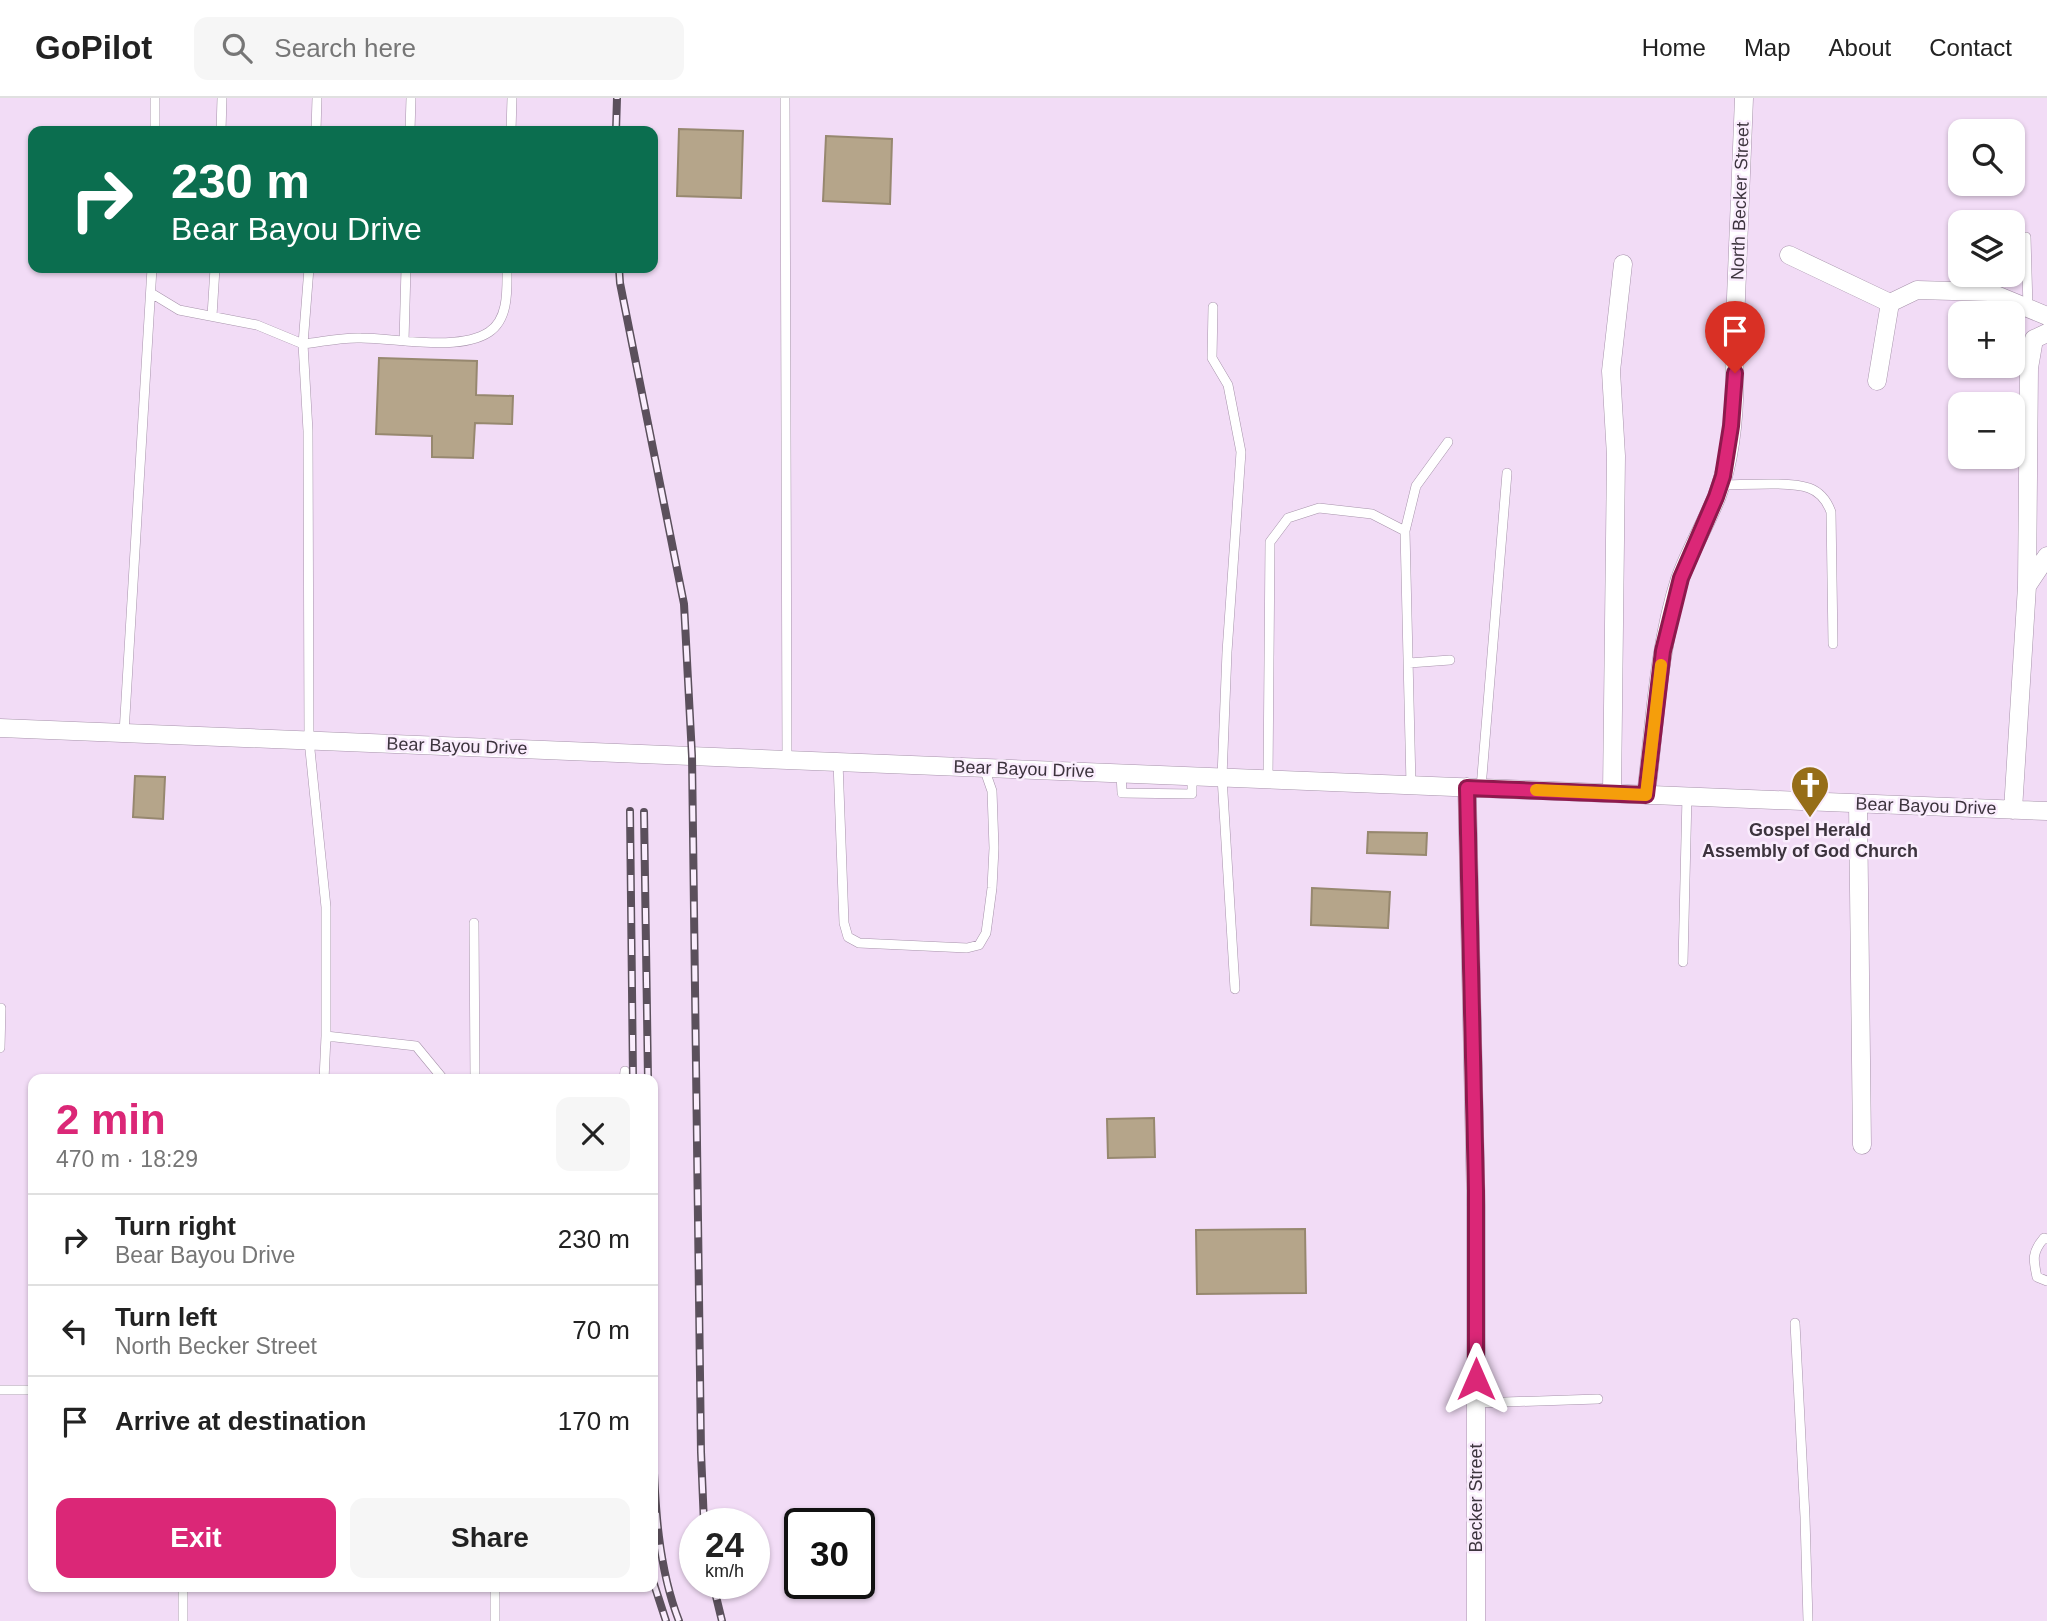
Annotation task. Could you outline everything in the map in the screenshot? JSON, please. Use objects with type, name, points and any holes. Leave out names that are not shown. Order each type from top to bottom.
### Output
[{"type":"street","name":"North Becker Street","points":[[1646,795],[1663,651],[1681,578],[1720,485],[1731,426],[1744,98]]},
{"type":"street","points":[[1789,255],[1890,303]]},
{"type":"street","points":[[1612,793],[1616,456],[1611,371],[1623,264]]},
{"type":"street","points":[[1890,303],[1917,290],[1989,292],[2047,316]]},
{"type":"street","points":[[1877,381],[1890,303]]},
{"type":"street","points":[[2012,810],[2027,586],[2029,368],[2034,339],[2047,333]]},
{"type":"street","points":[[2027,586],[2047,556]]},
{"type":"street","name":"Bear Bayou Drive","points":[[0,728],[2047,811]]},
{"type":"street","name":"Becker Street","points":[[1474,788],[1476,1621]]},
{"type":"street","points":[[1857,803],[1861,1145]]},
{"type":"lane","points":[[155,98],[155,126]]},
{"type":"lane","points":[[221,126],[222,98]]},
{"type":"lane","points":[[316,126],[317,98]]},
{"type":"lane","points":[[410,126],[411,98]]},
{"type":"lane","points":[[511,126],[512,98]]},
{"type":"lane","points":[[785,98],[787,760]]},
{"type":"lane","points":[[2026,237],[2028,308]]},
{"type":"lane","points":[[124,733],[152,273]]},
{"type":"lane","points":[[212,316],[215,273]]},
{"type":"lane","points":[[309,273],[303,344],[308,431],[309,740],[326,907],[324,1074]]},
{"type":"lane","points":[[404,341],[406,273]]},
{"type":"lane","points":[[151,293],[179,310],[257,325],[303,344],[359,338],[437,343],[468,340],[489,332],[502,316],[507,293],[507,273]]},
{"type":"lane","points":[[1213,307],[1212,358],[1227,385],[1241,452],[1227,652],[1222,777],[1235,989]]},
{"type":"lane","points":[[1411,785],[1405,531],[1416,486],[1448,442]]},
{"type":"lane","points":[[1474,788],[1507,473]]},
{"type":"lane","points":[[1720,485],[1788,485],[1811,488],[1827,501],[1831,512],[1833,644]]},
{"type":"lane","points":[[1268,779],[1270,541],[1288,519],[1319,508],[1372,514],[1405,531]]},
{"type":"lane","points":[[1409,663],[1450,660]]},
{"type":"lane","points":[[838,762],[844,923],[848,937],[859,943],[967,948],[979,945],[986,933],[992,888],[992,792],[984,768]]},
{"type":"lane","points":[[1683,962],[1687,796]]},
{"type":"lane","points":[[474,923],[475,1074]]},
{"type":"lane","points":[[0,1048],[1,1008]]},
{"type":"lane","points":[[326,1036],[416,1046],[439,1074]]},
{"type":"lane","points":[[2047,1238],[2035,1249],[2034,1264],[2037,1277],[2047,1281]]},
{"type":"lane","points":[[1795,1323],[1808,1621]]},
{"type":"lane","points":[[0,1391],[28,1390]]},
{"type":"lane","points":[[1476,1403],[1598,1399]]},
{"type":"lane","points":[[183,1592],[183,1621]]},
{"type":"lane","points":[[495,1592],[495,1621]]},
{"type":"building","points":[[679,129],[743,131],[741,198],[677,196]]},
{"type":"building","points":[[826,136],[892,139],[890,204],[823,201]]},
{"type":"building","points":[[379,358],[477,361],[476,395],[513,396],[512,424],[475,423],[473,458],[432,457],[432,436],[376,434]]},
{"type":"building","points":[[135,776],[165,777],[163,819],[133,817]]},
{"type":"building","points":[[1368,832],[1427,833],[1426,855],[1367,853]]},
{"type":"building","points":[[1312,888],[1390,892],[1388,928],[1311,925]]},
{"type":"building","points":[[1154,1118],[1155,1157],[1108,1158],[1107,1119]]},
{"type":"building","points":[[1305,1229],[1306,1293],[1197,1294],[1196,1230]]},
{"type":"railway","points":[[616,126],[617,98]]},
{"type":"railway","points":[[619,273],[684,604],[692,756],[703,1508]]},
{"type":"railway","points":[[630,811],[633,1074]]},
{"type":"railway","points":[[644,812],[648,1074]]},
{"type":"railway","points":[[658,1523],[666,1579],[679,1621]]},
{"type":"railway","points":[[657,1592],[666,1621]]},
{"type":"railway","points":[[717,1599],[722,1621]]},
{"type":"slow traffic","points":[[1536,790],[1646,795],[1661,665]]},
{"type":"place","name":"Gospel Herald Assembly of God Church","points":[[1810,819]]},
{"type":"route","points":[[1476,1379],[1476,1191],[1467,788],[1646,795],[1663,651],[1681,578],[1723,476],[1731,426],[1735,373]]}]
